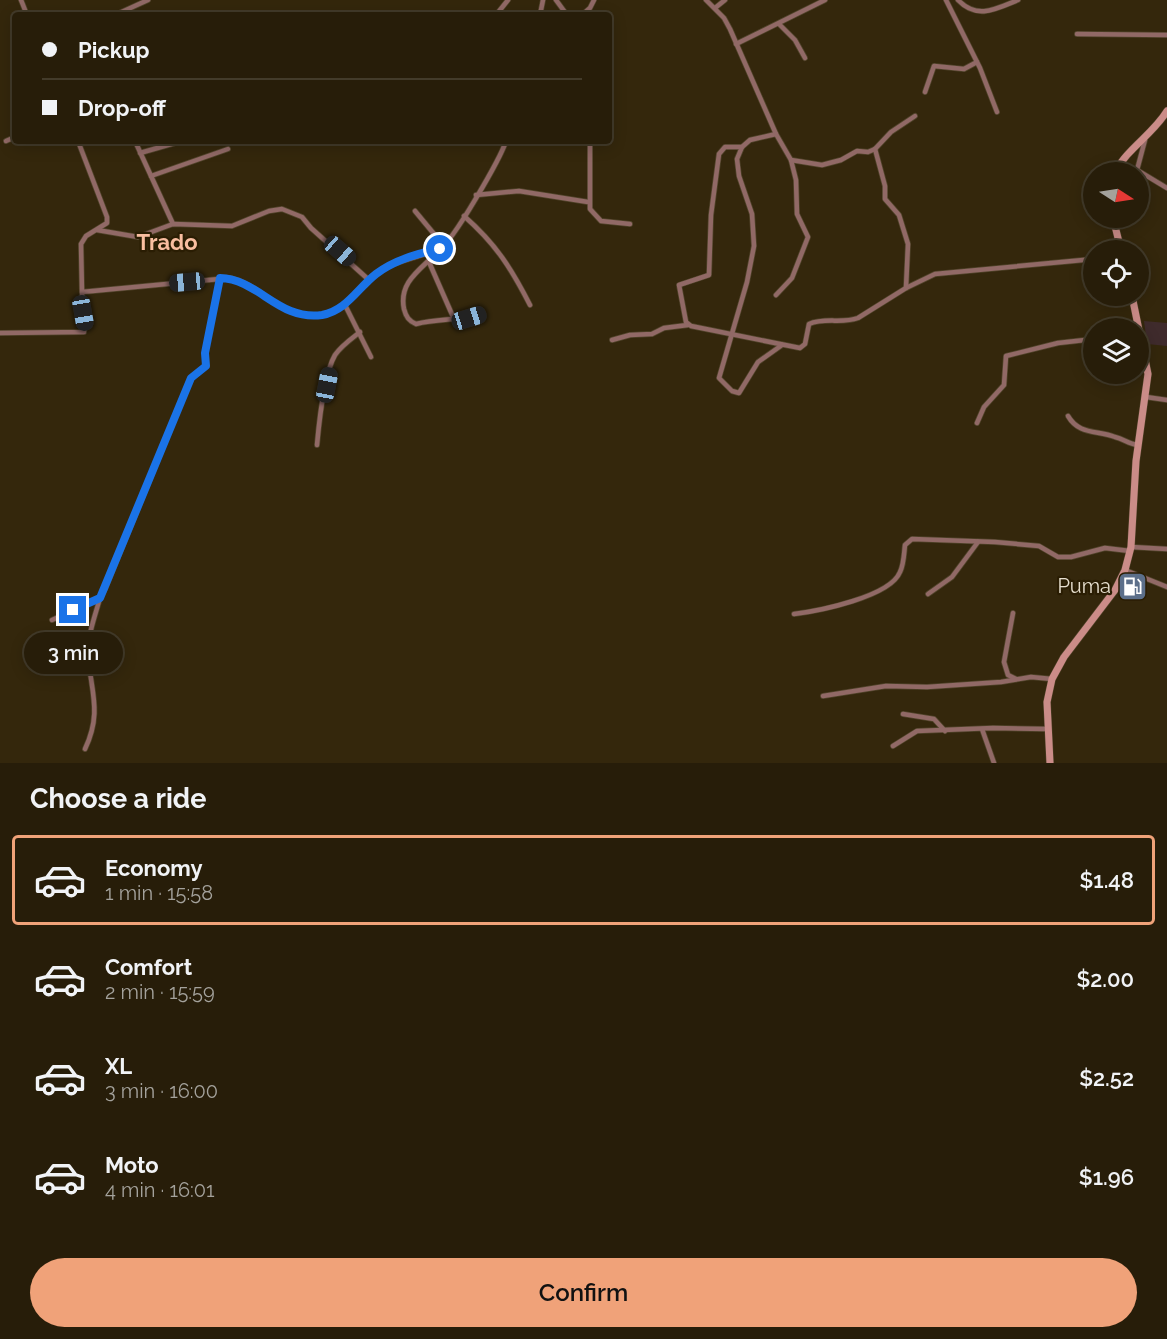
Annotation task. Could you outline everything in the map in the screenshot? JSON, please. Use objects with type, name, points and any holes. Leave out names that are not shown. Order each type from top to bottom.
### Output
[{"type":"main road","points":[[1122,162],[1145,140],[1167,111]]},
{"type":"main road","points":[[1050,763],[1047,702],[1052,679],[1064,657],[1111,598],[1125,570],[1131,549],[1138,445],[1146,384]]},
{"type":"street","points":[[122,12],[148,0]]},
{"type":"street","points":[[498,12],[508,0]]},
{"type":"street","points":[[706,0],[724,18],[776,134],[791,160],[796,180],[797,214],[807,231],[808,241],[792,278],[776,295]]},
{"type":"street","points":[[715,8],[725,0]]},
{"type":"street","points":[[736,44],[825,0]]},
{"type":"street","points":[[946,0],[977,62],[997,112]]},
{"type":"street","points":[[958,0],[979,12],[988,12],[1018,0]]},
{"type":"street","points":[[779,24],[795,40],[805,58]]},
{"type":"street","points":[[1077,34],[1167,35]]},
{"type":"street","points":[[925,92],[934,66],[963,69],[977,62]]},
{"type":"street","points":[[791,160],[822,165],[841,160],[857,151],[868,152],[875,149],[885,136],[915,116]]},
{"type":"street","points":[[688,325],[679,285],[706,277],[711,270],[711,215],[719,154],[725,147],[742,147],[750,141],[776,134]]},
{"type":"street","points":[[6,141],[12,138]]},
{"type":"street","points":[[1145,140],[1137,170],[1167,188]]},
{"type":"street","points":[[0,333],[84,332],[81,244],[86,236],[107,223],[107,217],[79,144]]},
{"type":"street","points":[[136,144],[173,224]]},
{"type":"street","points":[[140,153],[172,144]]},
{"type":"street","points":[[482,314],[463,320],[416,324],[406,315],[403,300],[410,279],[442,247],[464,216],[504,144]]},
{"type":"street","points":[[590,144],[588,202],[590,209],[601,221],[630,224]]},
{"type":"street","points":[[742,147],[737,165],[752,214],[754,246],[727,354],[717,376],[736,393],[741,391],[758,362],[782,345]]},
{"type":"street","points":[[875,149],[885,186],[885,199],[899,214],[908,244],[906,288]]},
{"type":"street","points":[[151,176],[228,150]]},
{"type":"street","points":[[476,195],[519,190],[588,202]]},
{"type":"street","points":[[96,230],[138,237],[173,224],[223,227],[275,209],[290,211],[302,217],[311,228],[369,280]]},
{"type":"street","points":[[415,211],[442,247]]},
{"type":"street","points":[[464,216],[489,238],[508,262],[530,305]]},
{"type":"street","points":[[82,292],[220,278],[237,280],[277,306],[291,312],[322,315],[345,304],[369,280],[394,264],[442,247]]},
{"type":"street","points":[[612,340],[630,335],[652,334],[664,328],[688,325],[709,332],[732,333],[800,348],[805,344],[809,324],[821,320],[850,321],[858,318],[906,288],[941,273],[1083,259]]},
{"type":"street","points":[[429,262],[454,319]]},
{"type":"street","points":[[86,749],[96,701],[88,653],[89,639],[100,598],[191,378],[206,366],[205,353],[220,278]]},
{"type":"street","points":[[345,304],[371,357]]},
{"type":"street","points":[[317,445],[321,414],[333,360],[339,350],[360,332]]},
{"type":"street","points":[[977,423],[984,407],[1004,384],[1006,356],[1066,341],[1083,340]]},
{"type":"street","points":[[1146,397],[1167,400]]},
{"type":"street","points":[[1068,416],[1072,423],[1083,430],[1112,436],[1138,445]]},
{"type":"street","points":[[794,615],[850,603],[887,584],[900,572],[905,545],[912,539],[1039,546],[1058,557],[1071,557],[1105,548],[1167,549]]},
{"type":"street","points":[[928,594],[952,577],[978,542]]},
{"type":"street","points":[[1125,570],[1167,587]]},
{"type":"street","points":[[52,620],[100,598]]},
{"type":"street","points":[[1013,613],[1004,662],[1008,675],[1016,679]]},
{"type":"street","points":[[824,696],[886,686],[927,687],[1031,676],[1052,679]]},
{"type":"street","points":[[903,714],[934,719],[945,731]]},
{"type":"street","points":[[982,729],[994,763]]},
{"type":"street","points":[[893,746],[917,731],[1047,729]]},
{"type":"shaded area","points":[[1149,321],[1167,323],[1167,346],[1149,344]]},
{"type":"place","name":"Puma","points":[[1132,586]]},
{"type":"district","name":"Trado","points":[[167,242]]},
{"type":"route","points":[[73,610],[100,598],[105,589],[126,532],[151,480],[191,378],[206,366],[205,353],[220,278],[237,280],[284,310],[322,315],[345,304],[369,280],[383,270],[394,264],[440,249]]}]
